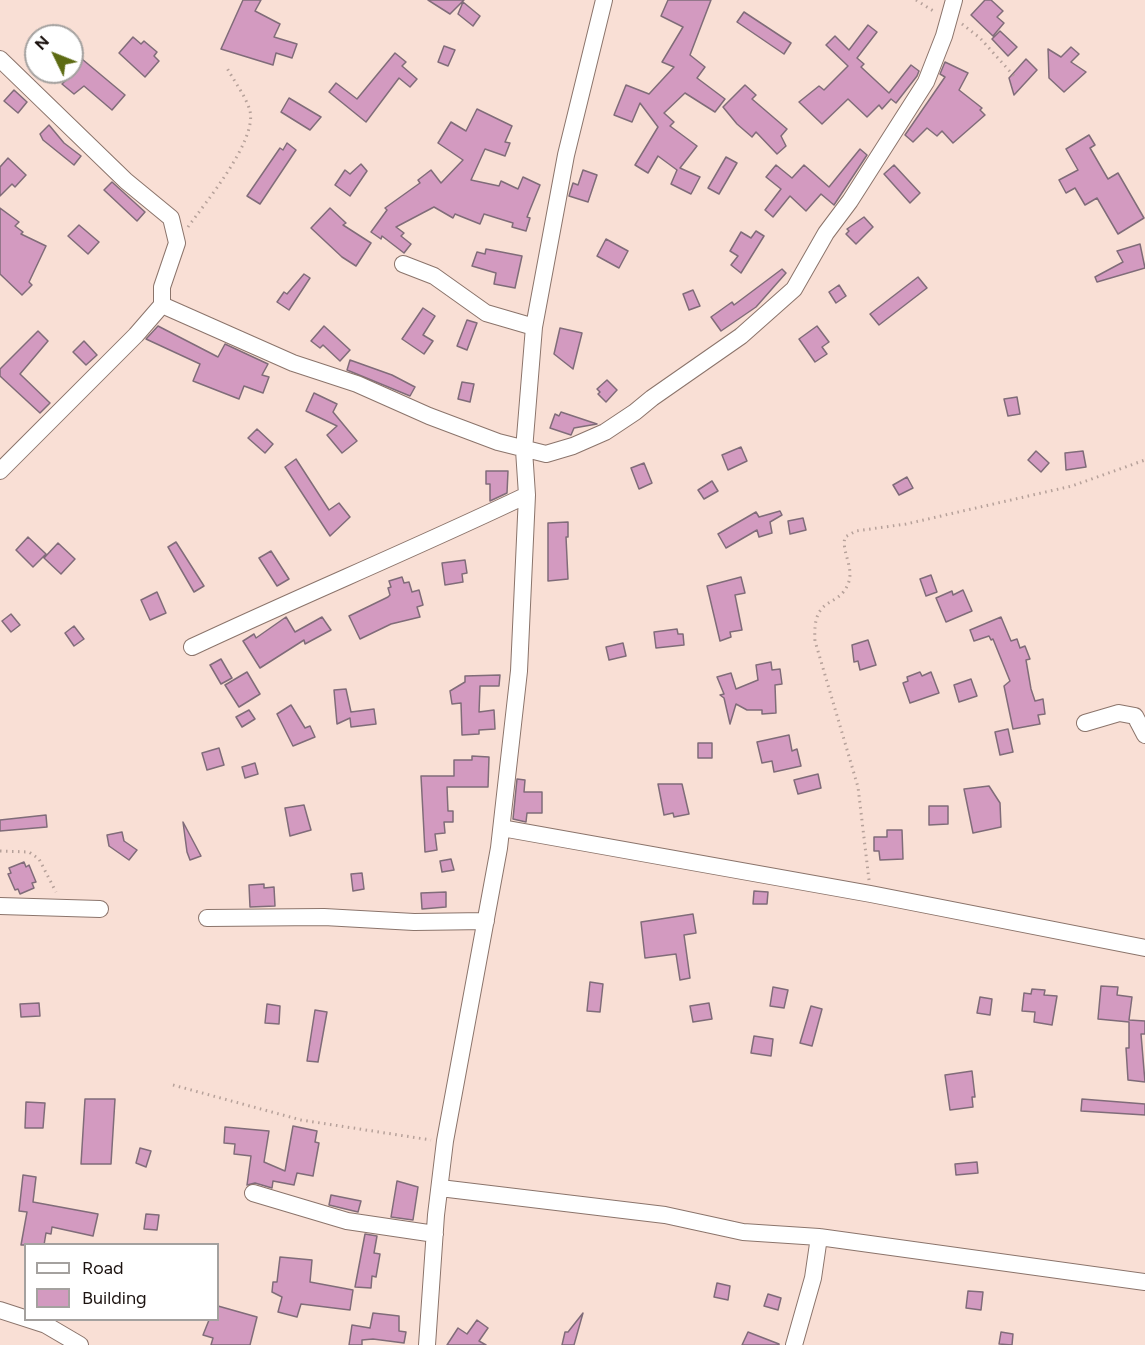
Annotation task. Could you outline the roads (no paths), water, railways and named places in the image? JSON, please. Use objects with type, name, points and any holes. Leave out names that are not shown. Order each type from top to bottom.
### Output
[{"type":"street","points":[[427,1345],[435,1234],[445,1142],[502,828],[519,671],[527,495],[524,450],[534,327],[566,155],[604,0]]},
{"type":"street","points":[[162,305],[293,363],[357,384],[429,416],[524,450],[546,454],[556,452],[604,432],[741,336],[786,298],[802,277],[826,232],[856,192],[926,82],[954,0]]},
{"type":"street","points":[[0,59],[126,181],[166,211],[175,226],[177,243],[164,276],[162,305],[136,335],[0,471]]},
{"type":"street","points":[[403,264],[434,276],[486,313],[534,327]]},
{"type":"street","points":[[192,647],[357,570],[441,537],[527,495]]},
{"type":"street","points":[[1085,723],[1125,713],[1135,716],[1145,735]]},
{"type":"street","points":[[502,828],[871,894],[1145,948]]},
{"type":"street","points":[[0,906],[100,909]]},
{"type":"street","points":[[207,918],[324,917],[414,922],[486,921]]},
{"type":"street","points":[[440,1188],[665,1215],[743,1232],[819,1237],[1145,1282]]},
{"type":"street","points":[[252,1194],[347,1221],[435,1234]]},
{"type":"street","points":[[795,1345],[813,1278],[819,1237]]},
{"type":"street","points":[[0,1310],[24,1318]]},
{"type":"street","points":[[34,1321],[46,1325],[80,1345]]}]
